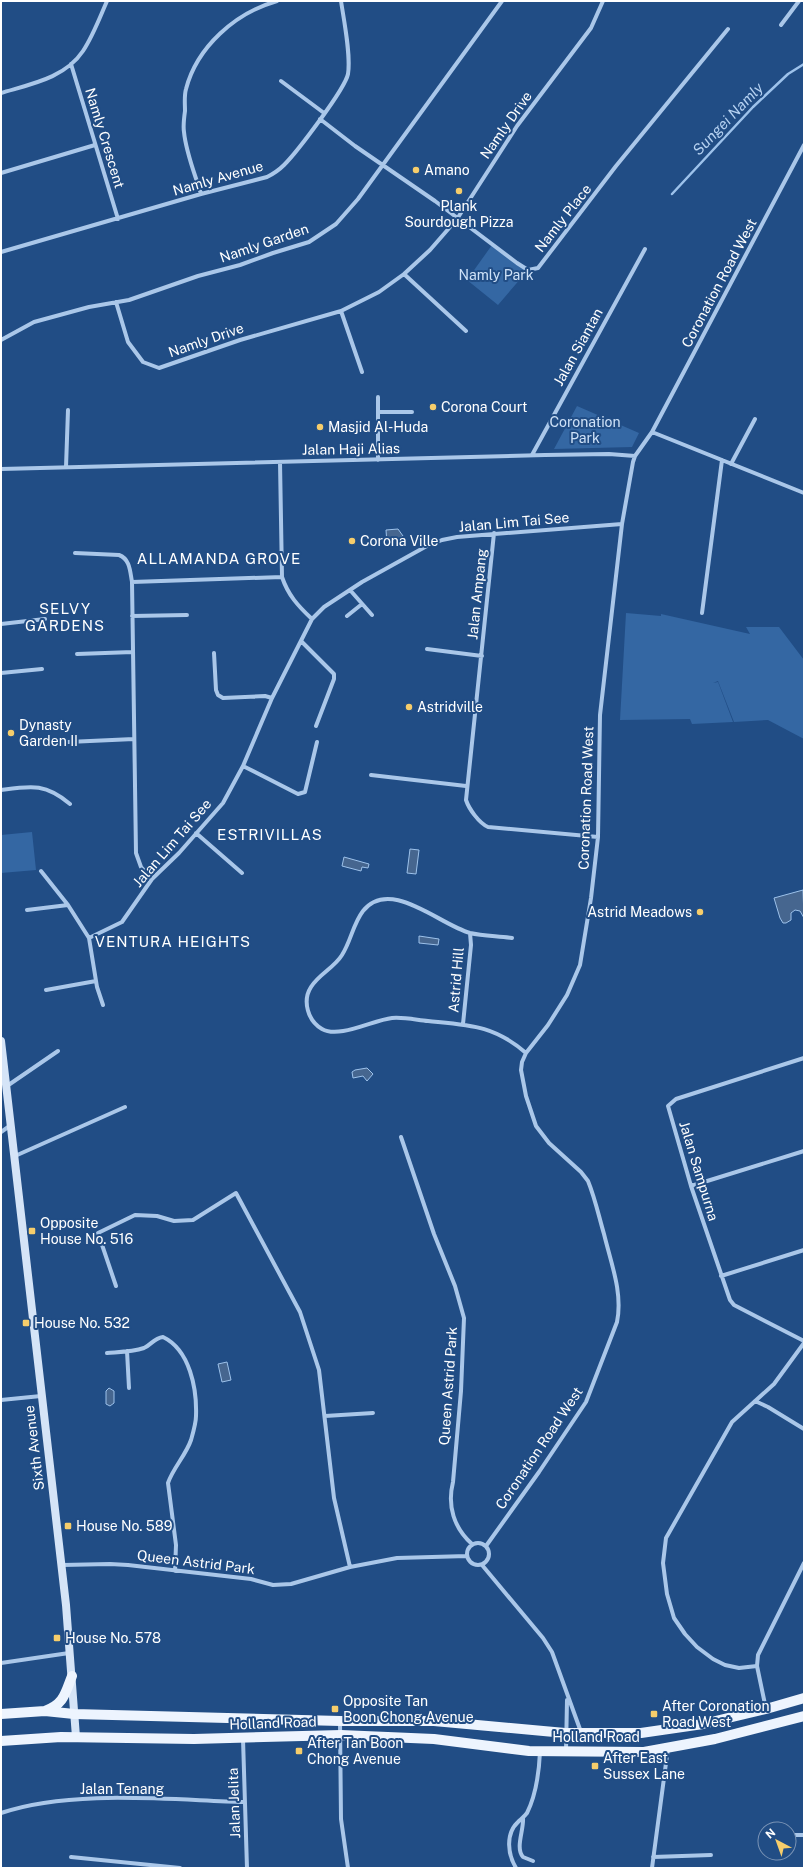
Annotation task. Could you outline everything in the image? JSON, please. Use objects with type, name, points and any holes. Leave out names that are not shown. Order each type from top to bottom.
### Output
[{"type":"main road","name":"Sixth Avenue","points":[[1,1041],[61,1565],[72,1676],[76,1737]]},
{"type":"main road","points":[[45,1711],[54,1708],[64,1698],[72,1676]]},
{"type":"main road","name":"Holland Road","points":[[1,1714],[45,1711],[74,1714],[340,1721],[434,1721],[566,1733],[649,1732],[703,1724],[804,1698]]},
{"type":"main road","name":"Holland Road","points":[[1,1741],[76,1737],[243,1738],[341,1735],[434,1739],[540,1751],[644,1752],[715,1739],[804,1716]]},
{"type":"street","points":[[1,93],[47,79],[71,64],[83,51],[107,1]]},
{"type":"street","points":[[201,194],[183,132],[186,90],[205,49],[219,34],[263,5],[276,1]]},
{"type":"street","name":"Namly Avenue","points":[[1,252],[201,194],[267,177],[276,172],[284,165],[320,119],[348,76],[348,63],[341,1]]},
{"type":"street","name":"Namly Garden","points":[[1,340],[34,322],[155,292],[198,276],[240,265],[309,242],[336,224],[358,199],[502,1]]},
{"type":"street","name":"Namly Drive","points":[[116,302],[128,342],[143,362],[158,368],[240,340],[340,311],[379,292],[404,274],[430,250],[457,219],[517,126],[591,28],[603,1]]},
{"type":"street","points":[[781,26],[799,1]]},
{"type":"street","name":"Namly Place","points":[[320,119],[528,270],[538,268],[616,166],[728,29]]},
{"type":"street","name":"Namly Crescent","points":[[71,64],[118,219]]},
{"type":"street","points":[[281,80],[324,113]]},
{"type":"street","points":[[1,173],[95,145]]},
{"type":"street","name":"Coronation Road West","points":[[486,1546],[539,1472],[586,1402],[617,1322],[619,1311],[615,1276],[588,1181],[581,1172],[549,1143],[536,1126],[521,1070],[522,1062],[526,1053],[548,1025],[567,995],[580,965],[591,898],[598,837],[600,715],[622,524],[635,456],[652,432],[804,145]]},
{"type":"street","name":"Jalan Siantan","points":[[532,455],[645,249]]},
{"type":"street","points":[[404,274],[466,332]]},
{"type":"street","points":[[340,311],[362,372]]},
{"type":"street","points":[[378,397],[378,460]]},
{"type":"street","points":[[66,467],[68,410]]},
{"type":"street","points":[[378,412],[412,412]]},
{"type":"street","points":[[732,464],[755,419]]},
{"type":"street","points":[[652,432],[804,493]]},
{"type":"street","name":"Jalan Haji Alias","points":[[1,469],[532,455],[609,454],[635,456]]},
{"type":"street","points":[[702,613],[722,460]]},
{"type":"street","points":[[280,462],[282,577],[285,587],[292,599],[312,619]]},
{"type":"street","name":"Jalan Lim Tai See","points":[[89,938],[122,922],[152,879],[196,833],[222,803],[243,766],[272,698],[312,619],[324,607],[350,590],[425,547],[442,540],[494,533],[622,524]]},
{"type":"street","name":"Jalan Ampang","points":[[494,533],[482,656],[466,786],[466,800],[468,806],[488,828],[598,837]]},
{"type":"street","points":[[75,553],[119,555],[124,557],[129,566],[132,582],[136,853],[141,867],[152,879]]},
{"type":"street","points":[[132,582],[282,577]]},
{"type":"street","points":[[350,590],[372,615]]},
{"type":"street","points":[[347,616],[362,604]]},
{"type":"street","points":[[132,616],[187,615]]},
{"type":"street","points":[[1,624],[45,619]]},
{"type":"street","points":[[301,641],[334,674],[334,679],[316,726]]},
{"type":"street","name":"Jalan Ampang","points":[[427,649],[482,656]]},
{"type":"street","points":[[78,654],[133,652]]},
{"type":"street","points":[[214,653],[216,690],[218,695],[223,698],[265,696],[272,698]]},
{"type":"street","points":[[1,673],[42,669]]},
{"type":"street","points":[[68,742],[134,740]]},
{"type":"street","points":[[243,766],[298,794],[302,794],[306,792],[316,742]]},
{"type":"street","points":[[371,775],[466,786]]},
{"type":"street","points":[[1,790],[29,786],[45,789],[56,793],[70,804]]},
{"type":"street","points":[[196,833],[242,873]]},
{"type":"street","points":[[41,871],[68,905],[89,938],[96,982],[102,1005]]},
{"type":"street","name":"Astrid Hill","points":[[463,1024],[471,945],[470,933],[402,900],[386,899],[376,901],[363,911],[343,954],[338,961],[310,988],[307,998],[308,1012],[312,1019],[317,1026],[326,1031],[341,1032],[392,1018],[463,1024],[488,1029],[498,1033],[526,1053]]},
{"type":"street","points":[[27,910],[68,905]]},
{"type":"street","points":[[470,933],[512,938]]},
{"type":"street","points":[[46,990],[96,982]]},
{"type":"street","points":[[6,1086],[58,1051]]},
{"type":"street","name":"Jalan Sampurna","points":[[804,1058],[676,1099],[670,1102],[669,1110],[691,1186],[730,1300],[734,1305],[804,1342]]},
{"type":"street","points":[[15,1156],[125,1107]]},
{"type":"street","points":[[1,1132],[11,1125]]},
{"type":"street","name":"Queen Astrid Park","points":[[401,1137],[434,1234],[455,1286],[464,1318],[461,1391],[453,1482],[450,1494],[454,1520],[472,1544]]},
{"type":"street","points":[[691,1186],[804,1151]]},
{"type":"street","points":[[116,1286],[98,1232],[136,1215],[157,1216],[174,1221],[193,1220],[236,1193],[300,1312],[320,1370],[334,1498],[350,1568]]},
{"type":"street","points":[[721,1276],[804,1250]]},
{"type":"street","points":[[107,1353],[144,1348],[153,1340],[163,1337],[176,1346],[189,1366],[195,1396],[196,1417],[190,1442],[170,1476],[168,1483],[176,1545],[175,1571]]},
{"type":"street","points":[[757,1666],[739,1668],[725,1665],[713,1659],[697,1647],[685,1634],[674,1618],[667,1594],[663,1563],[666,1538],[726,1431],[737,1417],[774,1384],[804,1342]]},
{"type":"street","points":[[127,1351],[129,1388]]},
{"type":"street","points":[[1,1400],[41,1396]]},
{"type":"street","points":[[755,1402],[768,1407],[804,1429]]},
{"type":"street","points":[[325,1416],[373,1413]]},
{"type":"street","points":[[482,1565],[489,1557],[489,1551],[486,1546],[479,1543],[472,1544],[468,1548],[467,1556],[473,1564],[482,1565],[543,1638],[552,1652],[567,1698],[581,1733]]},
{"type":"street","name":"Queen Astrid Park","points":[[61,1565],[110,1564],[250,1579],[273,1584],[292,1584],[350,1568],[397,1558],[467,1556]]},
{"type":"street","points":[[766,1709],[757,1666],[758,1655],[761,1646],[804,1563]]},
{"type":"street","points":[[1,1663],[69,1652]]},
{"type":"street","points":[[566,1751],[567,1698]]},
{"type":"street","points":[[340,1721],[341,1819],[348,1868]]},
{"type":"street","name":"Jalan Jelita","points":[[243,1738],[247,1868]]},
{"type":"street","points":[[652,1868],[668,1748]]},
{"type":"street","points":[[516,1868],[511,1858],[509,1845],[511,1830],[526,1814],[539,1776],[540,1751]]},
{"type":"street","name":"Jalan Tenang","points":[[1,1813],[18,1807],[51,1801],[118,1798],[244,1802]]},
{"type":"street","points":[[523,1818],[520,1850],[524,1858],[533,1861]]},
{"type":"street","points":[[653,1857],[711,1855]]},
{"type":"street","points":[[71,1857],[180,1868]]},
{"type":"green space","name":"Namly Park","points":[[492,245],[528,270],[498,305],[467,280]]},
{"type":"green space","name":"Coronation Park","points":[[577,406],[639,433],[632,447],[554,449]]},
{"type":"green space","points":[[626,613],[661,616],[661,614],[750,634],[746,627],[779,627],[804,660],[804,739],[768,720],[734,722],[718,681],[713,683],[718,682],[733,722],[692,724],[690,719],[620,720]]},
{"type":"green space","points":[[32,832],[36,870],[1,873],[1,835]]},
{"type":"shaded area","points":[[398,529],[403,536],[387,544],[386,530]]},
{"type":"shaded area","points":[[410,849],[419,850],[416,874],[407,873]]},
{"type":"shaded area","points":[[344,857],[369,864],[368,868],[362,867],[361,871],[342,866]]},
{"type":"shaded area","points":[[803,890],[804,918],[800,911],[795,910],[791,913],[791,920],[783,923],[774,898]]},
{"type":"shaded area","points":[[419,936],[439,939],[438,945],[419,943]]},
{"type":"shaded area","points":[[367,1068],[373,1074],[367,1081],[363,1076],[353,1078],[352,1072]]},
{"type":"shaded area","points":[[227,1362],[231,1380],[222,1382],[218,1364]]},
{"type":"shaded area","points":[[109,1388],[114,1391],[114,1403],[110,1406],[106,1404],[106,1391]]},
{"type":"waterway","name":"Sungei Namly","points":[[672,194],[753,107],[788,74],[804,64]]},
{"type":"place","name":"Amano","points":[[416,170]]},
{"type":"place","name":"Plank Sourdough Pizza","points":[[459,191]]},
{"type":"place","name":"Corona Court","points":[[433,407]]},
{"type":"place","name":"Masjid Al-Huda","points":[[320,427]]},
{"type":"place","name":"Corona Ville","points":[[352,541]]},
{"type":"place","name":"Astridville","points":[[409,707]]},
{"type":"place","name":"Dynasty Garden II","points":[[11,733]]},
{"type":"place","name":"Astrid Meadows","points":[[700,912]]},
{"type":"place","name":"Opposite House No. 516","points":[[32,1231]]},
{"type":"place","name":"House No. 532","points":[[26,1323]]},
{"type":"place","name":"House No. 589","points":[[68,1526]]},
{"type":"place","name":"House No. 578","points":[[57,1638]]},
{"type":"place","name":"Opposite Tan Boon Chong Avenue","points":[[335,1709]]},
{"type":"place","name":"After Coronation Road West","points":[[654,1714]]},
{"type":"place","name":"After Tan Boon Chong Avenue","points":[[299,1751]]},
{"type":"place","name":"After East Sussex Lane","points":[[595,1766]]},
{"type":"district","name":"ALLAMANDA GROVE","points":[[219,559]]},
{"type":"district","name":"SELVY GARDENS","points":[[65,618]]},
{"type":"district","name":"ESTRIVILLAS","points":[[270,835]]},
{"type":"district","name":"VENTURA HEIGHTS","points":[[173,942]]}]
